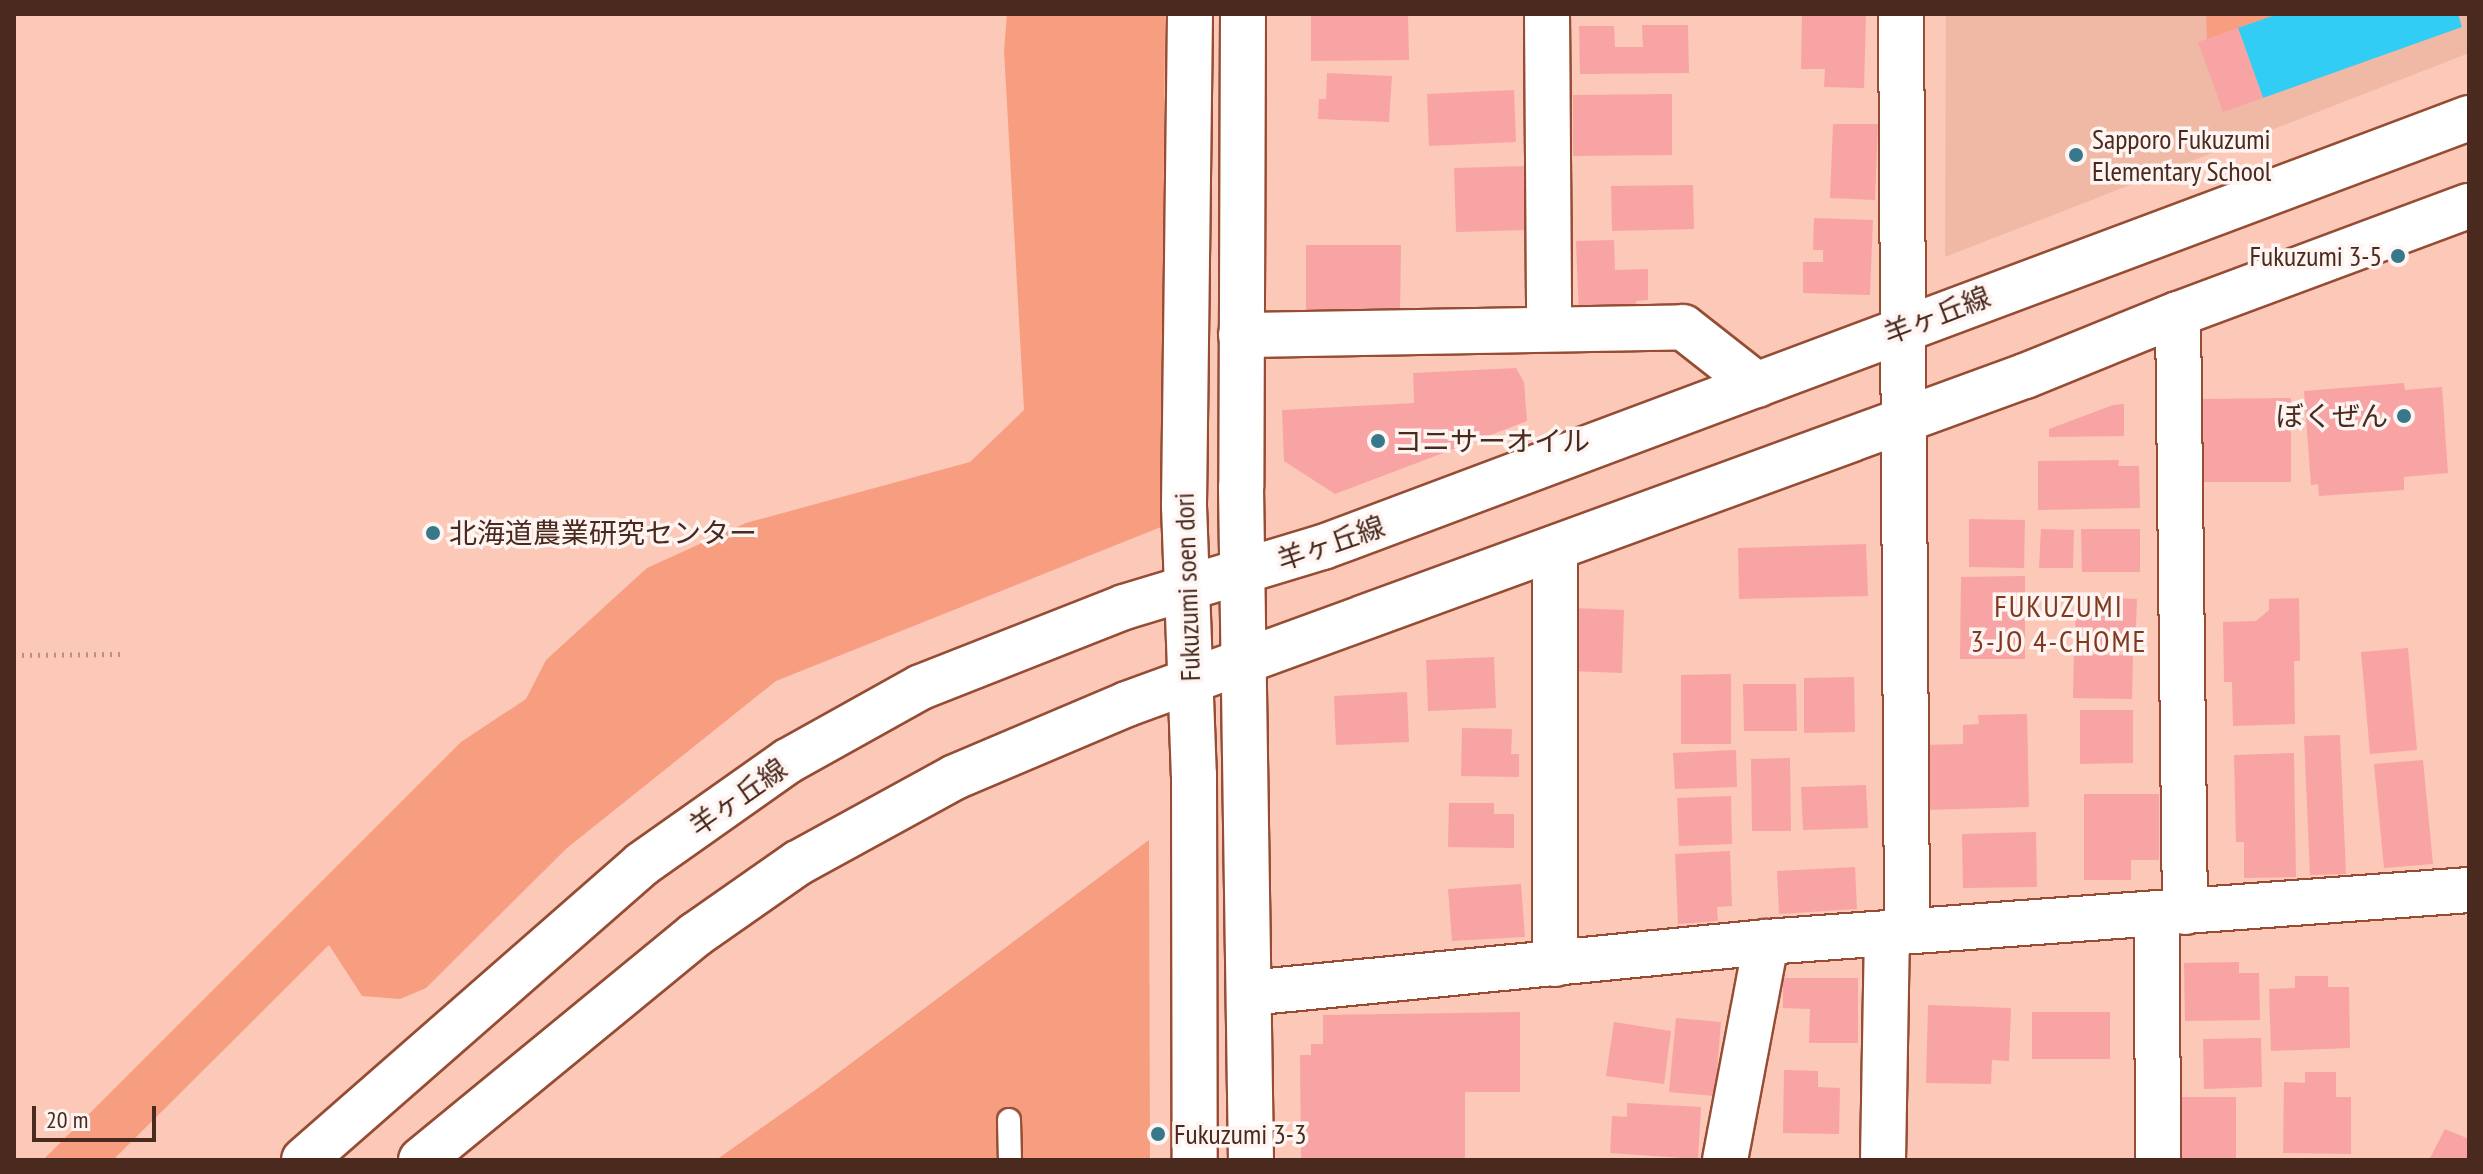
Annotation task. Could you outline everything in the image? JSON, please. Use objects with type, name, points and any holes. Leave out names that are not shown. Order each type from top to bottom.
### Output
[{"type":"main road","name":"Fukuzumi soen dori","points":[[1190,14],[1184,506],[1190,681],[1195,1160]]},
{"type":"main road","name":"Fukuzumi soen dori","points":[[1243,14],[1241,335],[1251,1160]]},
{"type":"main road","points":[[1547,14],[1549,328]]},
{"type":"main road","points":[[1883,1160],[1897,932],[1904,419],[1901,14]]},
{"type":"main road","name":"羊ヶ丘線","points":[[304,1160],[642,864],[788,761],[921,687],[1124,607],[1323,547],[1757,385],[1903,327],[2469,118]]},
{"type":"main road","points":[[421,1160],[695,935],[798,863],[955,777],[1058,731],[1190,681],[2025,376],[2178,314],[2469,206]]},
{"type":"main road","points":[[2158,1160],[2171,912],[2178,314]]},
{"type":"main road","points":[[1241,335],[1683,327],[1757,385]]},
{"type":"main road","points":[[1555,548],[1555,964]]},
{"type":"main road","points":[[1249,993],[1766,942],[2469,890]]},
{"type":"main road","points":[[1725,1160],[1766,942]]},
{"type":"lane","points":[[1009,1120],[1010,1160]]},
{"type":"path","points":[[14,655],[124,654]]},
{"type":"shaded area","points":[[1007,14],[1165,14],[1161,527],[776,681],[567,848],[426,988],[400,999],[362,996],[329,945],[113,1160],[43,1160],[461,742],[526,699],[546,660],[647,568],[746,523],[970,462],[1024,410],[1004,50]]},
{"type":"shaded area","name":"Sapporo Fukuzumi Elementary School","points":[[1946,14],[2469,14],[2469,53],[1945,257]]},
{"type":"shaded area","points":[[2206,14],[2278,14],[2207,42]]},
{"type":"shaded area","points":[[1149,840],[1150,1160],[716,1160],[818,1088]]},
{"type":"water","points":[[2278,14],[2458,14],[2462,27],[2263,98],[2238,28]]},
{"type":"building","points":[[1311,14],[1408,14],[1409,60],[1311,61]]},
{"type":"building","points":[[1802,14],[1866,14],[1864,88],[1824,87],[1825,69],[1801,69]]},
{"type":"building","points":[[1642,25],[1688,25],[1689,73],[1580,74],[1579,26],[1614,26],[1615,47],[1643,47]]},
{"type":"building","points":[[2238,28],[2263,98],[2223,112],[2198,42]]},
{"type":"building","points":[[1327,73],[1392,76],[1389,122],[1318,119],[1319,99],[1326,99]]},
{"type":"building","points":[[1514,90],[1516,142],[1429,146],[1427,94]]},
{"type":"building","points":[[1672,94],[1672,155],[1573,156],[1573,95]]},
{"type":"building","points":[[1833,124],[1878,124],[1875,200],[1830,198]]},
{"type":"building","points":[[1528,166],[1530,230],[1456,232],[1454,168]]},
{"type":"building","points":[[1693,185],[1694,229],[1612,231],[1611,186]]},
{"type":"building","points":[[1814,218],[1873,220],[1870,295],[1803,293],[1803,262],[1823,262],[1823,250],[1813,250]]},
{"type":"building","points":[[1614,240],[1615,270],[1648,269],[1648,300],[1636,301],[1637,311],[1579,314],[1576,241]]},
{"type":"building","points":[[1306,245],[1401,245],[1400,317],[1306,318]]},
{"type":"building","name":"コニサーオイル","points":[[1516,368],[1524,382],[1527,421],[1335,494],[1284,461],[1282,410],[1414,403],[1413,373]]},
{"type":"building","points":[[2404,383],[2405,390],[2442,387],[2448,473],[2404,477],[2404,490],[2319,496],[2318,484],[2311,485],[2304,391]]},
{"type":"building","points":[[2291,398],[2291,482],[2201,482],[2202,399]]},
{"type":"building","points":[[2124,404],[2124,436],[2049,437],[2049,429],[2113,405]]},
{"type":"building","points":[[2119,460],[2118,466],[2139,466],[2140,508],[2038,510],[2038,461]]},
{"type":"building","points":[[1969,519],[2025,520],[2024,568],[1969,567]]},
{"type":"building","points":[[2041,529],[2074,530],[2073,568],[2039,568]]},
{"type":"building","points":[[2081,529],[2140,529],[2140,572],[2082,572]]},
{"type":"building","points":[[1866,544],[1868,596],[1739,599],[1738,548]]},
{"type":"building","points":[[2025,576],[2025,659],[1960,659],[1961,577]]},
{"type":"building","points":[[2077,596],[2137,599],[2135,648],[2074,645]]},
{"type":"building","points":[[2299,598],[2300,661],[2294,661],[2295,724],[2233,726],[2232,682],[2224,682],[2223,622],[2256,621],[2269,610],[2269,599]]},
{"type":"building","points":[[1573,608],[1624,610],[1622,673],[1571,671]]},
{"type":"building","points":[[2408,648],[2417,750],[2370,754],[2361,652]]},
{"type":"building","points":[[2074,654],[2133,655],[2132,699],[2073,698]]},
{"type":"building","points":[[1494,657],[1496,708],[1428,711],[1426,660]]},
{"type":"building","points":[[1731,674],[1731,744],[1681,744],[1681,675]]},
{"type":"building","points":[[1854,677],[1855,732],[1804,733],[1804,678]]},
{"type":"building","points":[[1743,684],[1796,684],[1797,731],[1744,731]]},
{"type":"building","points":[[1407,692],[1409,742],[1336,745],[1334,696]]},
{"type":"building","points":[[2080,710],[2133,710],[2133,763],[2080,764]]},
{"type":"building","points":[[2027,714],[2029,807],[1925,810],[1924,745],[1963,744],[1963,725],[1979,724],[1978,715]]},
{"type":"building","points":[[1462,728],[1512,729],[1511,754],[1519,754],[1519,777],[1461,776]]},
{"type":"building","points":[[2340,735],[2346,874],[2310,875],[2304,736]]},
{"type":"building","points":[[1736,750],[1737,787],[1675,789],[1673,753]]},
{"type":"building","points":[[2294,753],[2296,877],[2244,878],[2244,842],[2236,842],[2234,755]]},
{"type":"building","points":[[1790,758],[1791,831],[1752,831],[1751,759]]},
{"type":"building","points":[[2423,760],[2433,864],[2384,868],[2374,764]]},
{"type":"building","points":[[1866,785],[1868,828],[1803,830],[1801,787]]},
{"type":"building","points":[[2084,794],[2159,794],[2159,860],[2131,860],[2131,880],[2084,880]]},
{"type":"building","points":[[1731,796],[1732,844],[1679,846],[1677,798]]},
{"type":"building","points":[[1449,803],[1494,803],[1494,814],[1514,814],[1514,848],[1448,847]]},
{"type":"building","points":[[2036,832],[2037,887],[1963,888],[1962,834]]},
{"type":"building","points":[[1730,851],[1732,906],[1717,907],[1718,921],[1678,924],[1675,854]]},
{"type":"building","points":[[1855,867],[1857,909],[1779,914],[1777,871]]},
{"type":"building","points":[[1521,884],[1525,937],[1452,941],[1448,889]]},
{"type":"building","points":[[2239,962],[2239,973],[2259,973],[2260,1020],[2185,1021],[2184,963]]},
{"type":"building","points":[[2295,976],[2328,976],[2328,987],[2349,987],[2350,1048],[2271,1051],[2269,989],[2295,988]]},
{"type":"building","points":[[1783,978],[1858,978],[1858,1043],[1809,1043],[1810,1009],[1783,1008]]},
{"type":"building","points":[[1928,1005],[2011,1008],[2009,1061],[1992,1060],[1991,1084],[1926,1083]]},
{"type":"building","points":[[1520,1012],[1520,1092],[1465,1092],[1465,1160],[1301,1160],[1300,1055],[1311,1055],[1311,1044],[1323,1044],[1323,1015]]},
{"type":"building","points":[[2032,1012],[2110,1012],[2110,1059],[2032,1059]]},
{"type":"building","points":[[1676,1018],[1721,1022],[1715,1096],[1669,1092]]},
{"type":"building","points":[[1614,1022],[1671,1031],[1664,1084],[1606,1076]]},
{"type":"building","points":[[2261,1038],[2262,1087],[2204,1089],[2203,1039]]},
{"type":"building","points":[[1784,1070],[1818,1071],[1818,1087],[1840,1088],[1839,1134],[1783,1133]]},
{"type":"building","points":[[2305,1072],[2336,1072],[2336,1097],[2351,1097],[2351,1154],[2283,1153],[2284,1082],[2305,1083]]},
{"type":"building","points":[[2178,1097],[2236,1097],[2236,1160],[2177,1160]]},
{"type":"building","points":[[1627,1103],[1701,1107],[1698,1159],[1610,1153],[1612,1116],[1627,1117]]},
{"type":"building","points":[[2445,1129],[2469,1139],[2469,1160],[2429,1160]]},
{"type":"place","name":"Sapporo Fukuzumi Elementary School","points":[[2076,155]]},
{"type":"place","name":"Fukuzumi 3-5","points":[[2398,256]]},
{"type":"place","name":"ぼくぜん","points":[[2404,416]]},
{"type":"place","name":"コニサーオイル","points":[[1378,441]]},
{"type":"place","name":"北海道農業研究センター","points":[[433,533]]},
{"type":"place","name":"Fukuzumi 3-3","points":[[1158,1134]]},
{"type":"district","name":"FUKUZUMI 3-JO 4-CHOME","points":[[2059,623]]}]
